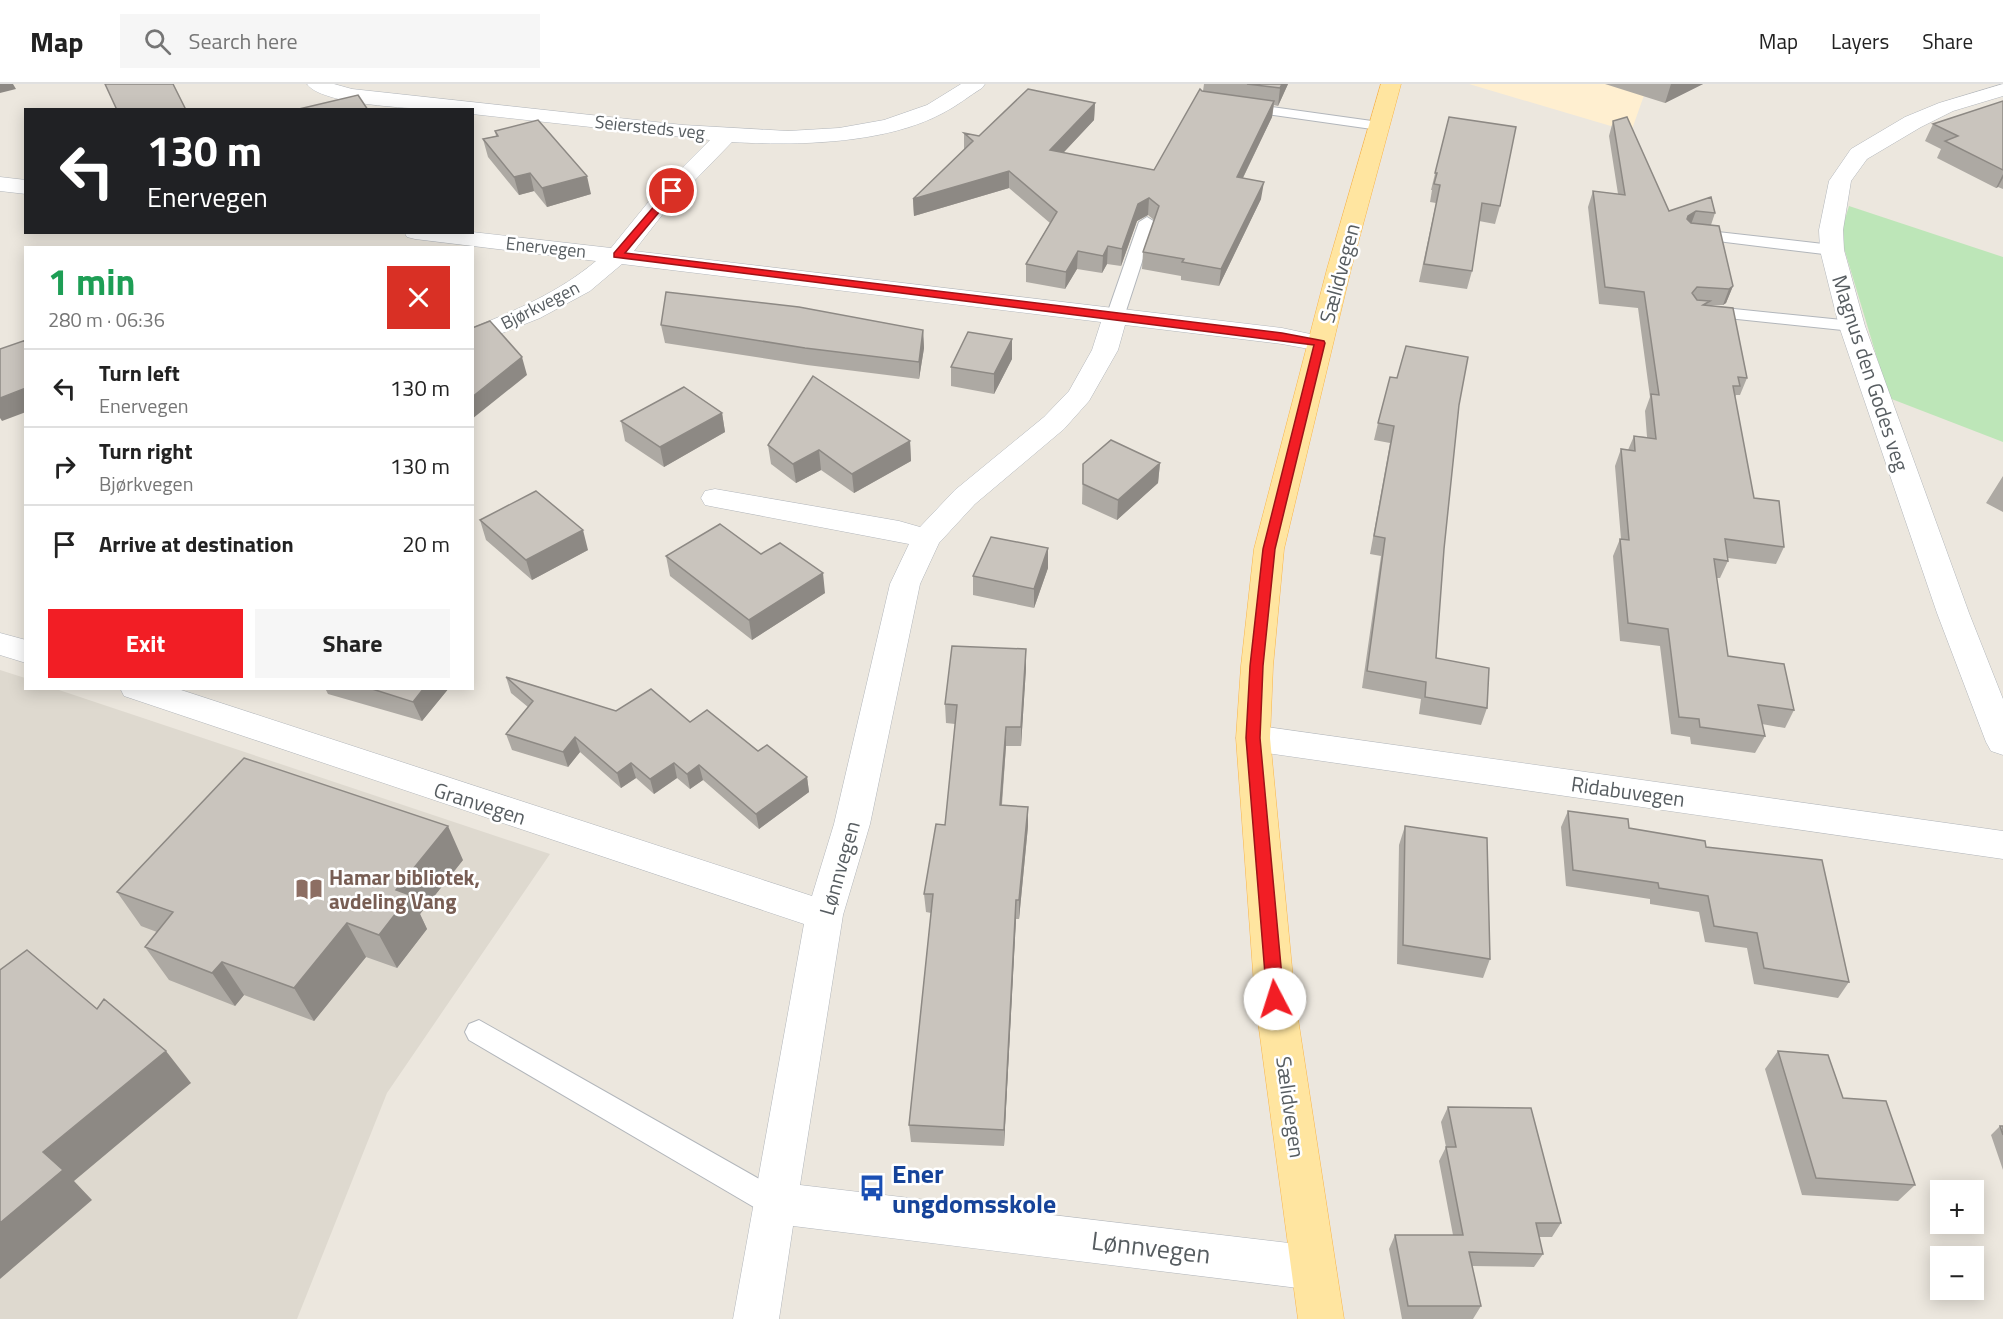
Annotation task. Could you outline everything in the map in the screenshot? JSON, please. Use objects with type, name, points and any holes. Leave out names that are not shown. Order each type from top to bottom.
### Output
[{"type":"main road","name":"Sælidvegen","points":[[1321,1319],[1275,999],[1253,738],[1257,666],[1269,549],[1320,343],[1391,84]]},
{"type":"street","name":"Seiersteds veg","points":[[317,84],[332,91],[352,95],[474,108]]},
{"type":"street","name":"Seiersteds veg","points":[[474,108],[727,135],[821,136],[887,126],[939,108],[975,84]]},
{"type":"street","name":"Magnus den Godes veg","points":[[2003,89],[1913,122],[1859,154],[1840,181],[1831,230],[1832,250],[1852,326],[1953,614],[2003,742]]},
{"type":"street","name":"Bjørkvegen","points":[[474,336],[531,313],[581,286],[618,255],[658,205],[727,135]]},
{"type":"street","points":[[0,184],[24,187]]},
{"type":"street","name":"Enervegen","points":[[433,234],[1282,336],[1320,343]]},
{"type":"street","name":"Lønnvegen","points":[[756,1319],[824,915],[852,824],[905,584],[926,539],[965,497],[1054,423],[1080,395],[1105,350],[1115,317]]},
{"type":"street","points":[[715,498],[889,529],[926,539]]},
{"type":"street","name":"Granvegen","points":[[142,690],[824,915]]},
{"type":"street","name":"Ridabuvegen","points":[[1253,738],[2003,845]]},
{"type":"street","name":"Lønnvegen","points":[[774,1203],[1314,1268]]},
{"type":"lane","points":[[1228,105],[1379,126]]},
{"type":"lane","points":[[1115,317],[1147,222]]},
{"type":"lane","points":[[1692,234],[1832,250]]},
{"type":"lane","points":[[1697,310],[1852,326]]},
{"type":"lane","points":[[479,1032],[774,1203]]},
{"type":"shaded area","points":[[1469,84],[1648,84],[1631,132]]},
{"type":"shaded area","points":[[0,670],[24,678],[24,690],[59,690],[550,854],[387,1093],[297,1319],[0,1319]]},
{"type":"green space","points":[[1849,206],[2003,257],[2003,442],[1889,398],[1844,248],[1843,225]]},
{"type":"building","points":[[105,84],[173,84],[185,108],[116,108]]},
{"type":"building","points":[[1247,84],[1282,84],[1280,88]]},
{"type":"building","points":[[1028,89],[1095,103],[1050,150],[1154,170],[1200,89],[1274,101],[1237,177],[1264,182],[1221,269],[1182,262],[1184,259],[1143,252],[1159,206],[1149,198],[1138,204],[1122,249],[1108,246],[1103,256],[1078,251],[1066,272],[1026,264],[1057,212],[1009,171],[913,199],[973,141],[964,133],[979,136]]},
{"type":"building","points":[[358,95],[367,108],[303,108]]},
{"type":"building","points":[[2003,101],[2003,170],[1945,141],[1958,136],[1933,124]]},
{"type":"building","points":[[1449,117],[1516,127],[1500,206],[1482,203],[1472,271],[1424,264],[1440,185],[1434,184],[1437,173],[1435,173]]},
{"type":"building","points":[[1627,117],[1669,211],[1711,197],[1715,213],[1696,211],[1687,219],[1691,223],[1719,226],[1733,286],[1729,289],[1697,287],[1692,293],[1697,300],[1710,301],[1703,305],[1733,308],[1747,378],[1738,377],[1740,386],[1733,386],[1754,498],[1779,501],[1784,547],[1725,539],[1728,561],[1714,559],[1728,656],[1784,664],[1794,710],[1758,705],[1765,736],[1700,727],[1699,719],[1679,717],[1668,629],[1628,623],[1620,539],[1629,540],[1621,449],[1635,451],[1634,436],[1656,439],[1651,394],[1659,395],[1644,292],[1605,287],[1593,191],[1625,195],[1613,121]]},
{"type":"building","points":[[538,120],[587,176],[542,188],[530,173],[514,177],[483,139],[498,136],[495,131]]},
{"type":"building","points":[[666,292],[799,307],[923,330],[919,362],[805,348],[661,325]]},
{"type":"building","points":[[490,321],[522,357],[474,395],[474,327]]},
{"type":"building","points":[[968,332],[1012,339],[994,374],[951,367]]},
{"type":"building","points":[[24,341],[24,389],[0,398],[0,349]]},
{"type":"building","points":[[1406,346],[1468,357],[1459,405],[1444,549],[1436,658],[1489,668],[1487,708],[1425,697],[1426,682],[1367,671],[1385,538],[1374,536],[1394,426],[1378,423],[1390,377],[1397,378]]},
{"type":"building","points":[[813,376],[910,441],[852,474],[819,450],[793,464],[768,445]]},
{"type":"building","points":[[684,387],[722,413],[660,447],[621,421]]},
{"type":"building","points":[[1111,440],[1160,463],[1118,500],[1083,484],[1083,464]]},
{"type":"building","points":[[536,491],[583,530],[526,560],[480,520]]},
{"type":"building","points":[[720,524],[761,554],[780,543],[823,573],[749,620],[666,556]]},
{"type":"building","points":[[991,537],[1048,548],[1034,589],[973,576]]},
{"type":"building","points":[[952,646],[1026,649],[1021,727],[1006,727],[1000,805],[1028,807],[1019,900],[1016,900],[1004,1130],[909,1125],[933,894],[924,894],[936,824],[945,825],[957,705],[945,704]]},
{"type":"building","points":[[506,677],[616,711],[651,689],[690,722],[707,710],[758,751],[767,745],[807,777],[756,814],[699,765],[687,774],[674,763],[650,779],[631,763],[617,773],[575,737],[563,752],[506,734],[533,701]]},
{"type":"building","points":[[375,690],[422,690],[413,702]]},
{"type":"building","points":[[244,758],[448,826],[396,890],[410,895],[379,935],[347,923],[294,988],[222,962],[212,973],[145,947],[173,912],[117,892]]},
{"type":"building","points":[[1568,811],[1628,819],[1629,828],[1705,841],[1706,847],[1822,860],[1849,982],[1764,968],[1757,933],[1714,926],[1708,896],[1659,888],[1658,883],[1573,870]]},
{"type":"building","points":[[1405,826],[1487,838],[1490,959],[1403,945]]},
{"type":"building","points":[[27,950],[97,1009],[104,999],[166,1051],[43,1152],[63,1170],[0,1223],[0,970]]},
{"type":"building","points":[[1778,1051],[1828,1055],[1843,1098],[1886,1101],[1915,1185],[1816,1178]]},
{"type":"building","points":[[1448,1107],[1531,1108],[1561,1223],[1536,1223],[1543,1254],[1469,1252],[1481,1306],[1408,1306],[1395,1235],[1463,1235],[1446,1147],[1456,1147]]},
{"type":"place","name":"Hamar bibliotek, avdeling Vang","points":[[309,889]]},
{"type":"place","name":"Ener ungdomsskole","points":[[872,1188]]},
{"type":"route","points":[[672,191],[618,255],[1282,336],[1320,343],[1269,549],[1257,666],[1253,738],[1275,999]]}]
